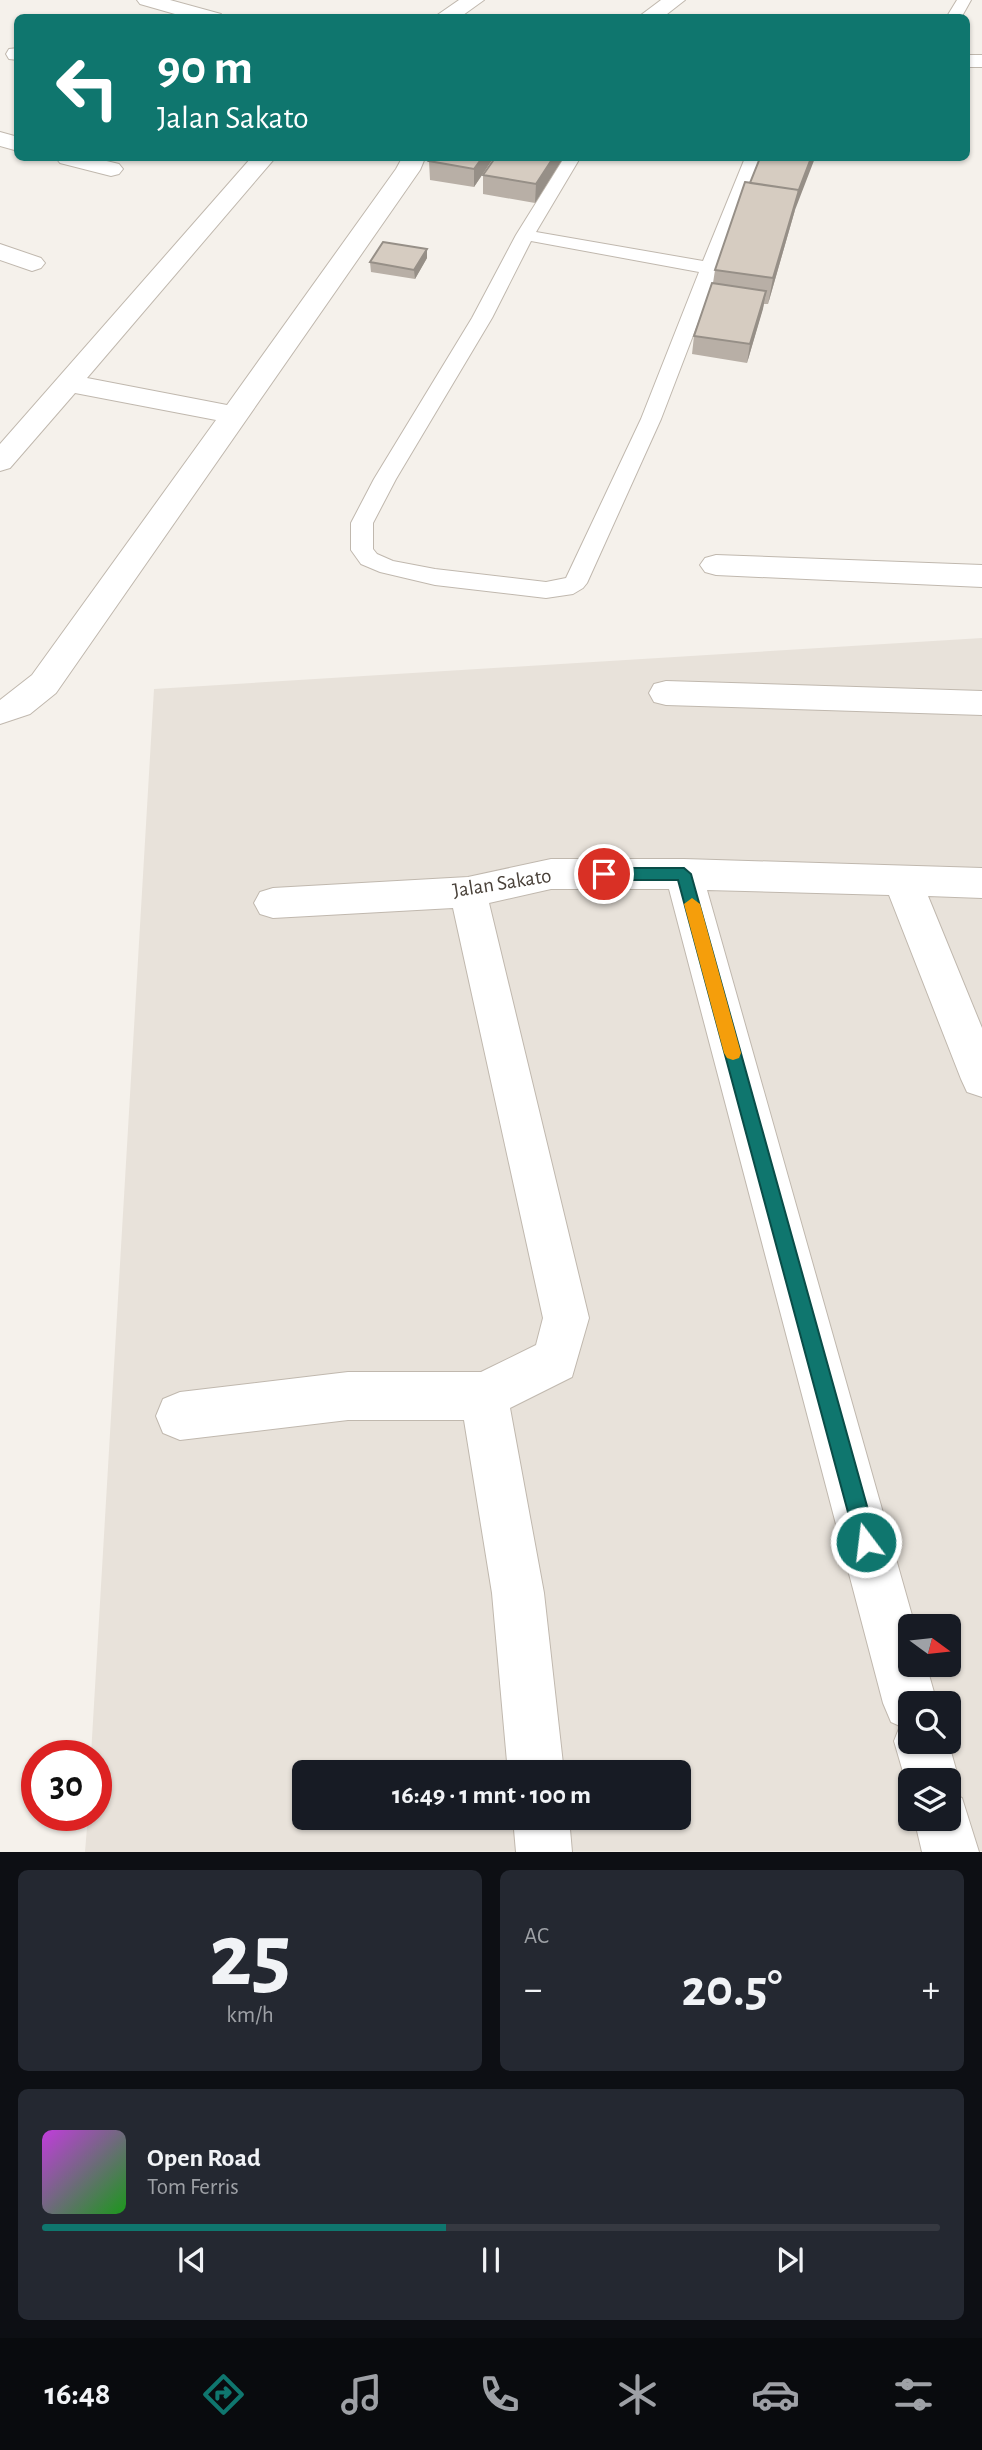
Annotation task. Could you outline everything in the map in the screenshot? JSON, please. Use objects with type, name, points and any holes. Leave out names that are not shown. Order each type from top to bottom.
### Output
[{"type":"street","points":[[147,0],[199,14]]},
{"type":"street","points":[[450,14],[474,0]]},
{"type":"street","points":[[653,14],[676,0]]},
{"type":"street","points":[[80,161],[111,169]]},
{"type":"street","points":[[0,462],[259,161]]},
{"type":"street","points":[[0,712],[30,698],[44,684],[412,161]]},
{"type":"street","points":[[0,252],[32,263]]},
{"type":"street","points":[[68,383],[233,415]]},
{"type":"street","points":[[716,565],[982,576]]},
{"type":"street","points":[[666,693],[982,704]]},
{"type":"street","name":"Jalan Sakato","points":[[274,903],[468,892],[551,874],[684,874],[982,883]]},
{"type":"street","points":[[684,874],[907,1691]]},
{"type":"street","points":[[903,882],[982,1079]]},
{"type":"street","points":[[180,1416],[348,1396],[484,1396],[555,1360],[566,1318],[468,892]]},
{"type":"street","points":[[484,1396],[518,1592],[535,1760]]},
{"type":"street","points":[[542,1830],[544,1852]]},
{"type":"street","points":[[945,1831],[951,1852]]},
{"type":"lane","points":[[570,161],[525,235],[482,318],[362,523],[362,550],[369,559],[388,567],[435,577],[532,588],[565,588],[575,583],[651,419],[752,161]]},
{"type":"lane","points":[[525,235],[710,268]]},
{"type":"shaded area","points":[[982,638],[982,1851],[85,1852],[87,1831],[112,1831],[112,1740],[92,1740],[154,689]]},
{"type":"building","points":[[429,161],[480,161],[474,169]]},
{"type":"building","points":[[493,161],[551,161],[536,184],[483,175]]},
{"type":"building","points":[[759,161],[810,161],[799,190],[750,183]]},
{"type":"building","points":[[745,182],[799,190],[773,278],[715,270]]},
{"type":"building","points":[[383,242],[427,249],[414,270],[370,262]]},
{"type":"building","points":[[712,283],[766,291],[750,344],[694,336]]},
{"type":"slow traffic","points":[[692,904],[733,1053]]},
{"type":"route","points":[[604,874],[684,874],[866,1542]]}]
